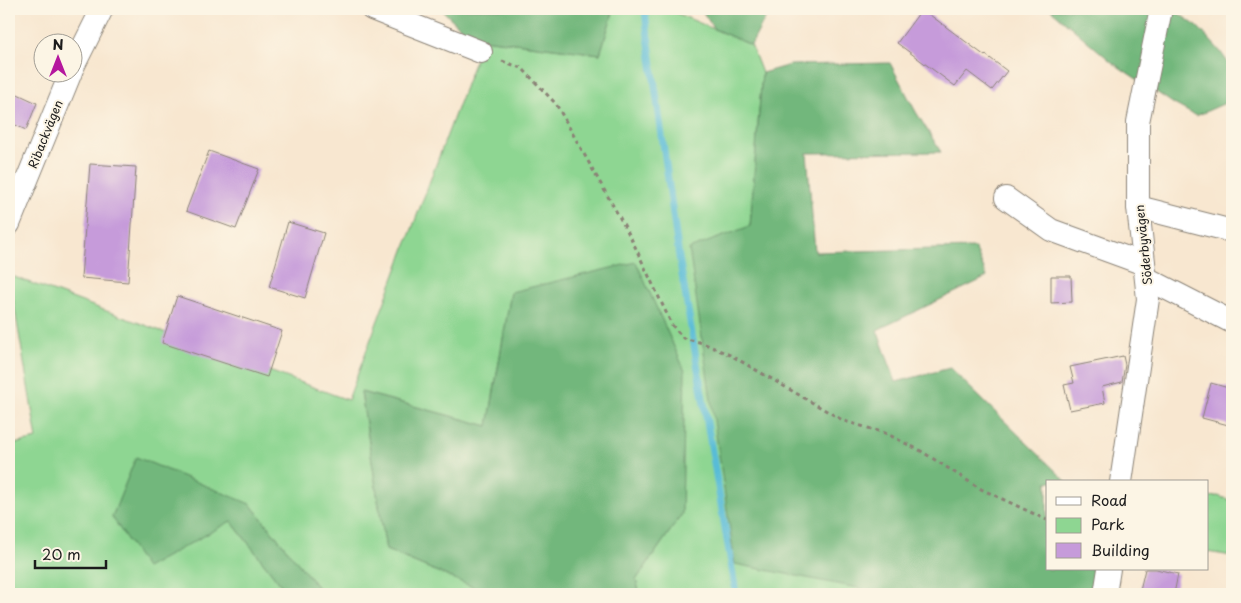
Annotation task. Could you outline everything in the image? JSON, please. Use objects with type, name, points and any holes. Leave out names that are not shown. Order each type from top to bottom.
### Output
[{"type":"street","points":[[82,48],[102,9]]},
{"type":"street","points":[[372,9],[481,52]]},
{"type":"street","name":"Söderbyvägen","points":[[1121,480],[1148,299],[1138,207],[1138,122],[1160,9]]},
{"type":"street","name":"Ribackvägen","points":[[9,224],[66,82]]},
{"type":"street","points":[[1006,198],[1052,230],[1145,271],[1232,322]]},
{"type":"street","points":[[1138,207],[1232,231]]},
{"type":"street","points":[[1105,594],[1109,570]]},
{"type":"path","points":[[481,52],[522,68],[556,104],[630,236],[672,325],[683,338],[703,343],[732,356],[844,421],[885,433],[921,451],[979,488],[1046,520]]},
{"type":"green space","points":[[441,9],[614,9],[600,54],[483,39],[462,29]]},
{"type":"green space","points":[[614,9],[667,9],[751,45],[762,73],[750,227],[865,594],[640,594],[636,580],[682,514],[511,293],[488,426],[361,392],[386,550],[473,587],[476,594],[323,594],[250,504],[231,521],[288,594],[9,594],[9,445],[37,439],[9,275],[348,400],[483,39],[600,54]]},
{"type":"green space","points":[[701,9],[770,9],[751,45],[714,29]]},
{"type":"green space","points":[[1050,9],[1172,9],[1198,27],[1220,51],[1231,67],[1232,100],[1196,116],[1174,104],[1113,63]]},
{"type":"green space","points":[[890,63],[916,112],[941,152],[807,153],[815,252],[975,248],[987,277],[877,330],[896,382],[950,368],[1065,480],[1046,480],[1046,570],[1098,570],[1093,594],[865,594],[863,589],[735,564],[689,249],[750,226],[762,73],[790,65]]},
{"type":"green space","points":[[636,262],[685,371],[682,514],[636,580],[640,594],[476,594],[473,587],[386,550],[361,392],[488,426],[511,292]]},
{"type":"green space","points":[[136,457],[250,504],[323,594],[288,594],[231,521],[146,568],[112,517]]},
{"type":"green space","points":[[1218,496],[1232,501],[1232,556],[1208,552],[1208,497]]},
{"type":"building","points":[[922,9],[1007,71],[992,90],[967,71],[955,86],[897,43]]},
{"type":"building","points":[[9,90],[37,103],[26,130],[9,122]]},
{"type":"building","points":[[209,151],[259,169],[236,229],[186,211]]},
{"type":"building","points":[[90,164],[136,167],[128,282],[81,278]]},
{"type":"building","points":[[288,222],[324,233],[305,298],[269,287]]},
{"type":"building","points":[[1051,276],[1071,276],[1072,302],[1051,303]]},
{"type":"building","points":[[177,296],[282,331],[267,377],[162,343]]},
{"type":"building","points":[[1123,356],[1125,365],[1122,382],[1102,387],[1105,403],[1070,410],[1064,385],[1074,383],[1070,367]]},
{"type":"building","points":[[1211,383],[1232,389],[1232,426],[1202,418]]},
{"type":"building","points":[[1145,570],[1160,570],[1178,574],[1174,594],[1139,594]]},
{"type":"waterway","points":[[645,9],[679,257],[735,594]]}]
